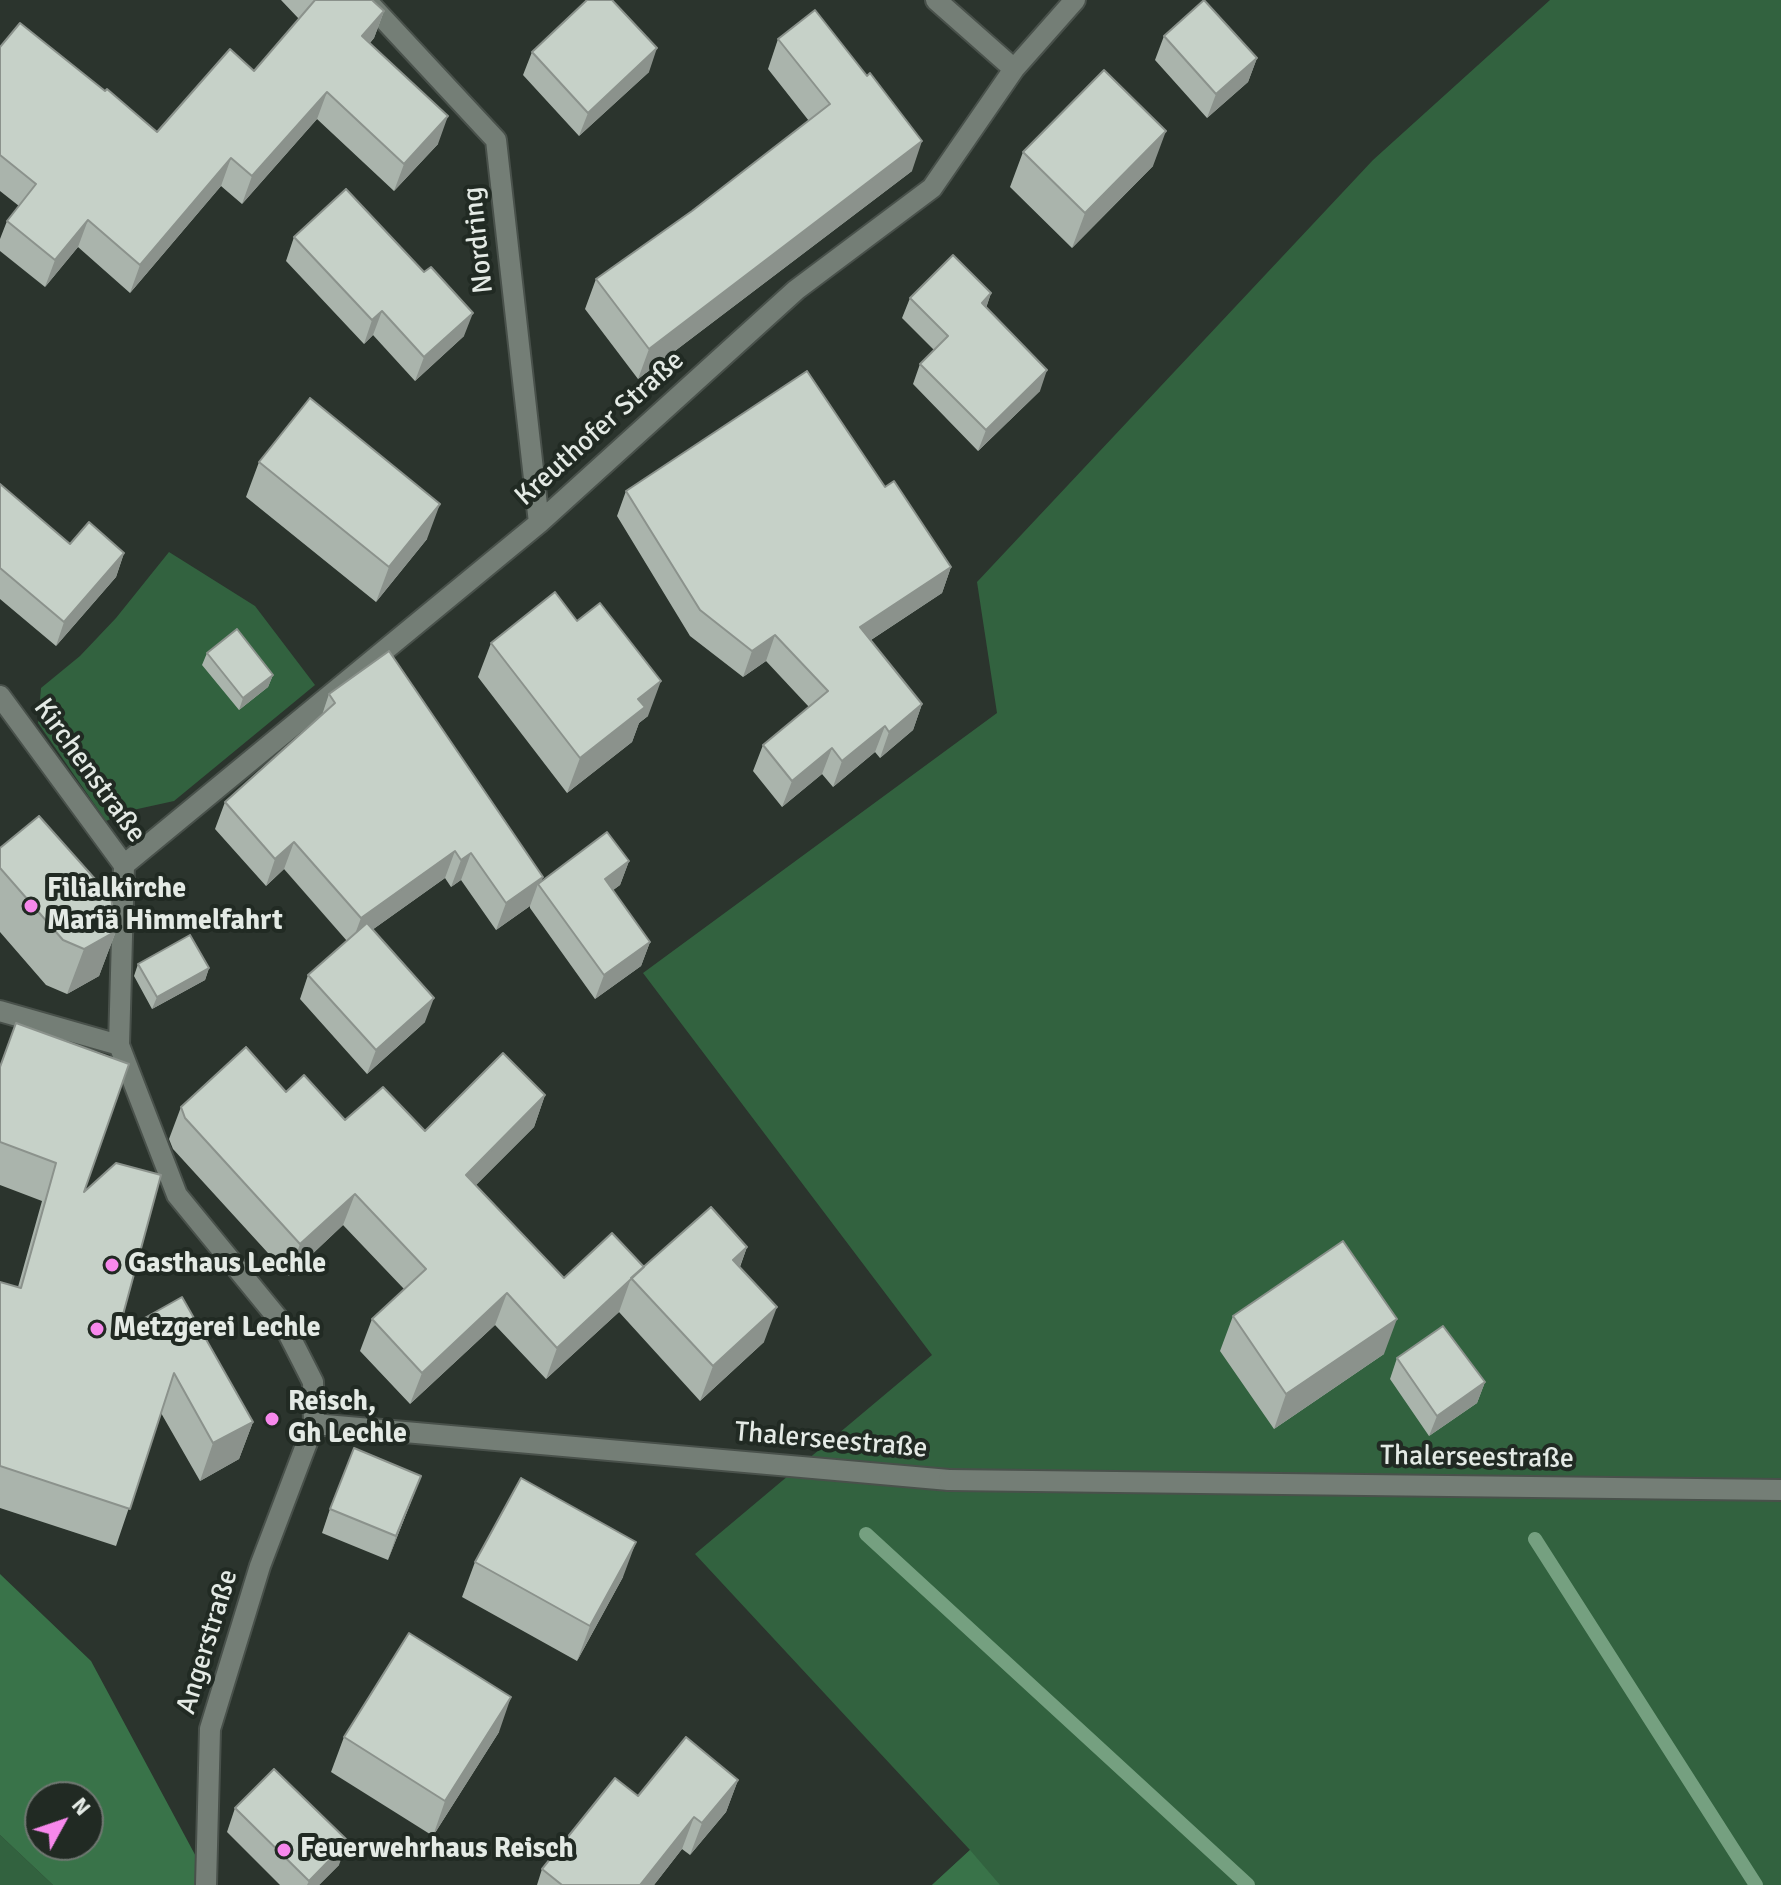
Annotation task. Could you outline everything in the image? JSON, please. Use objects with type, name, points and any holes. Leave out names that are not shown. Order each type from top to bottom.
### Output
[{"type":"street","name":"Nordring","points":[[366,0],[496,140],[539,523]]},
{"type":"street","points":[[936,0],[1014,69]]},
{"type":"street","name":"Kreuthofer Straße","points":[[124,865],[539,523],[796,290],[932,188],[1014,69],[1075,0]]},
{"type":"street","name":"Kirchenstraße","points":[[0,696],[124,865],[119,1045]]},
{"type":"street","points":[[0,1011],[119,1045],[177,1195],[285,1327],[313,1382],[314,1424]]},
{"type":"street","name":"Thalerseestraße","points":[[314,1424],[949,1480],[1781,1490]]},
{"type":"street","name":"Angerstraße","points":[[206,1885],[210,1729],[260,1566],[314,1424]]},
{"type":"green space","points":[[1550,0],[1781,0],[1781,1885],[932,1885],[970,1850],[695,1554],[932,1355],[643,973],[997,713],[977,582],[1373,160]]},
{"type":"green space","points":[[169,552],[255,606],[315,685],[174,801],[133,810],[106,821],[38,723],[41,688],[80,656],[116,618]]},
{"type":"green space","points":[[0,1574],[91,1661],[207,1877],[205,1885],[53,1885],[28,1861],[104,1861],[104,1781],[24,1781],[24,1858],[0,1835]]},
{"type":"green space","points":[[0,1835],[24,1861],[53,1885],[0,1885]]},
{"type":"green space","points":[[970,1850],[1000,1885],[932,1885]]},
{"type":"building","points":[[315,0],[372,0],[384,11],[362,36],[448,116],[404,164],[327,92],[252,176],[231,158],[140,265],[88,220],[55,260],[7,221],[36,184],[0,155],[0,47],[20,23],[105,91],[107,89],[157,132],[230,49],[254,71]]},
{"type":"building","points":[[587,0],[612,0],[657,48],[588,113],[532,52]]},
{"type":"building","points":[[1204,0],[1257,58],[1216,94],[1164,36]]},
{"type":"building","points":[[815,10],[867,76],[870,73],[922,141],[649,349],[596,279],[692,211],[830,104],[778,39]]},
{"type":"building","points":[[1104,70],[1166,131],[1085,213],[1023,152]]},
{"type":"building","points":[[346,189],[424,272],[431,267],[473,313],[424,357],[382,311],[372,320],[294,237]]},
{"type":"building","points":[[953,255],[991,293],[982,303],[1047,370],[986,430],[920,364],[948,336],[910,298]]},
{"type":"building","points":[[807,371],[885,487],[894,481],[951,567],[860,627],[922,704],[889,732],[885,726],[842,761],[832,748],[792,781],[763,745],[828,691],[775,635],[752,651],[700,610],[626,491]]},
{"type":"building","points":[[310,398],[440,504],[389,567],[259,462]]},
{"type":"building","points":[[0,484],[70,544],[89,522],[124,553],[64,622],[0,568]]},
{"type":"building","points":[[555,592],[577,621],[600,603],[661,681],[638,699],[645,707],[580,758],[491,643]]},
{"type":"building","points":[[237,629],[273,675],[243,698],[207,653]]},
{"type":"building","points":[[389,651],[543,877],[506,903],[471,853],[461,860],[455,851],[361,918],[294,842],[275,859],[225,802],[335,703],[329,694]]},
{"type":"building","points":[[39,816],[111,897],[116,931],[84,949],[63,940],[0,868],[0,848]]},
{"type":"building","points":[[607,832],[629,861],[605,879],[650,942],[604,975],[538,884]]},
{"type":"building","points":[[367,923],[434,998],[376,1050],[308,975]]},
{"type":"building","points":[[190,935],[209,968],[157,997],[138,964]]},
{"type":"building","points":[[16,1023],[129,1064],[84,1192],[116,1163],[161,1175],[118,1333],[182,1297],[253,1422],[213,1443],[174,1373],[130,1509],[0,1466],[0,1282],[21,1288],[56,1163],[0,1142],[0,1067]]},
{"type":"building","points":[[246,1047],[286,1092],[304,1075],[345,1120],[383,1087],[425,1131],[503,1053],[545,1095],[466,1175],[564,1278],[612,1233],[644,1267],[557,1348],[507,1293],[422,1373],[372,1319],[426,1269],[355,1194],[300,1244],[185,1118],[181,1107]]},
{"type":"building","points":[[711,1207],[747,1247],[733,1260],[777,1307],[713,1366],[631,1278]]},
{"type":"building","points":[[1343,1241],[1397,1319],[1286,1394],[1233,1316]]},
{"type":"building","points":[[1443,1326],[1485,1382],[1437,1416],[1397,1358]]},
{"type":"building","points":[[354,1448],[421,1476],[396,1536],[330,1509]]},
{"type":"building","points":[[521,1478],[636,1542],[590,1626],[475,1562]]},
{"type":"building","points":[[409,1633],[511,1697],[445,1801],[344,1737]]},
{"type":"building","points":[[686,1737],[738,1780],[702,1823],[694,1817],[640,1885],[562,1885],[542,1869],[615,1778],[638,1796]]},
{"type":"building","points":[[274,1769],[348,1841],[309,1881],[235,1808]]},
{"type":"waterway","points":[[866,1534],[1248,1885]]},
{"type":"waterway","points":[[1535,1539],[1756,1885]]},
{"type":"place","name":"Filialkirche Mariä Himmelfahrt","points":[[31,906]]},
{"type":"place","name":"Gasthaus Lechle","points":[[112,1265]]},
{"type":"place","name":"Metzgerei Lechle","points":[[97,1329]]},
{"type":"place","name":"Reisch, Gh Lechle","points":[[272,1419]]},
{"type":"place","name":"Feuerwehrhaus Reisch","points":[[284,1850]]}]
